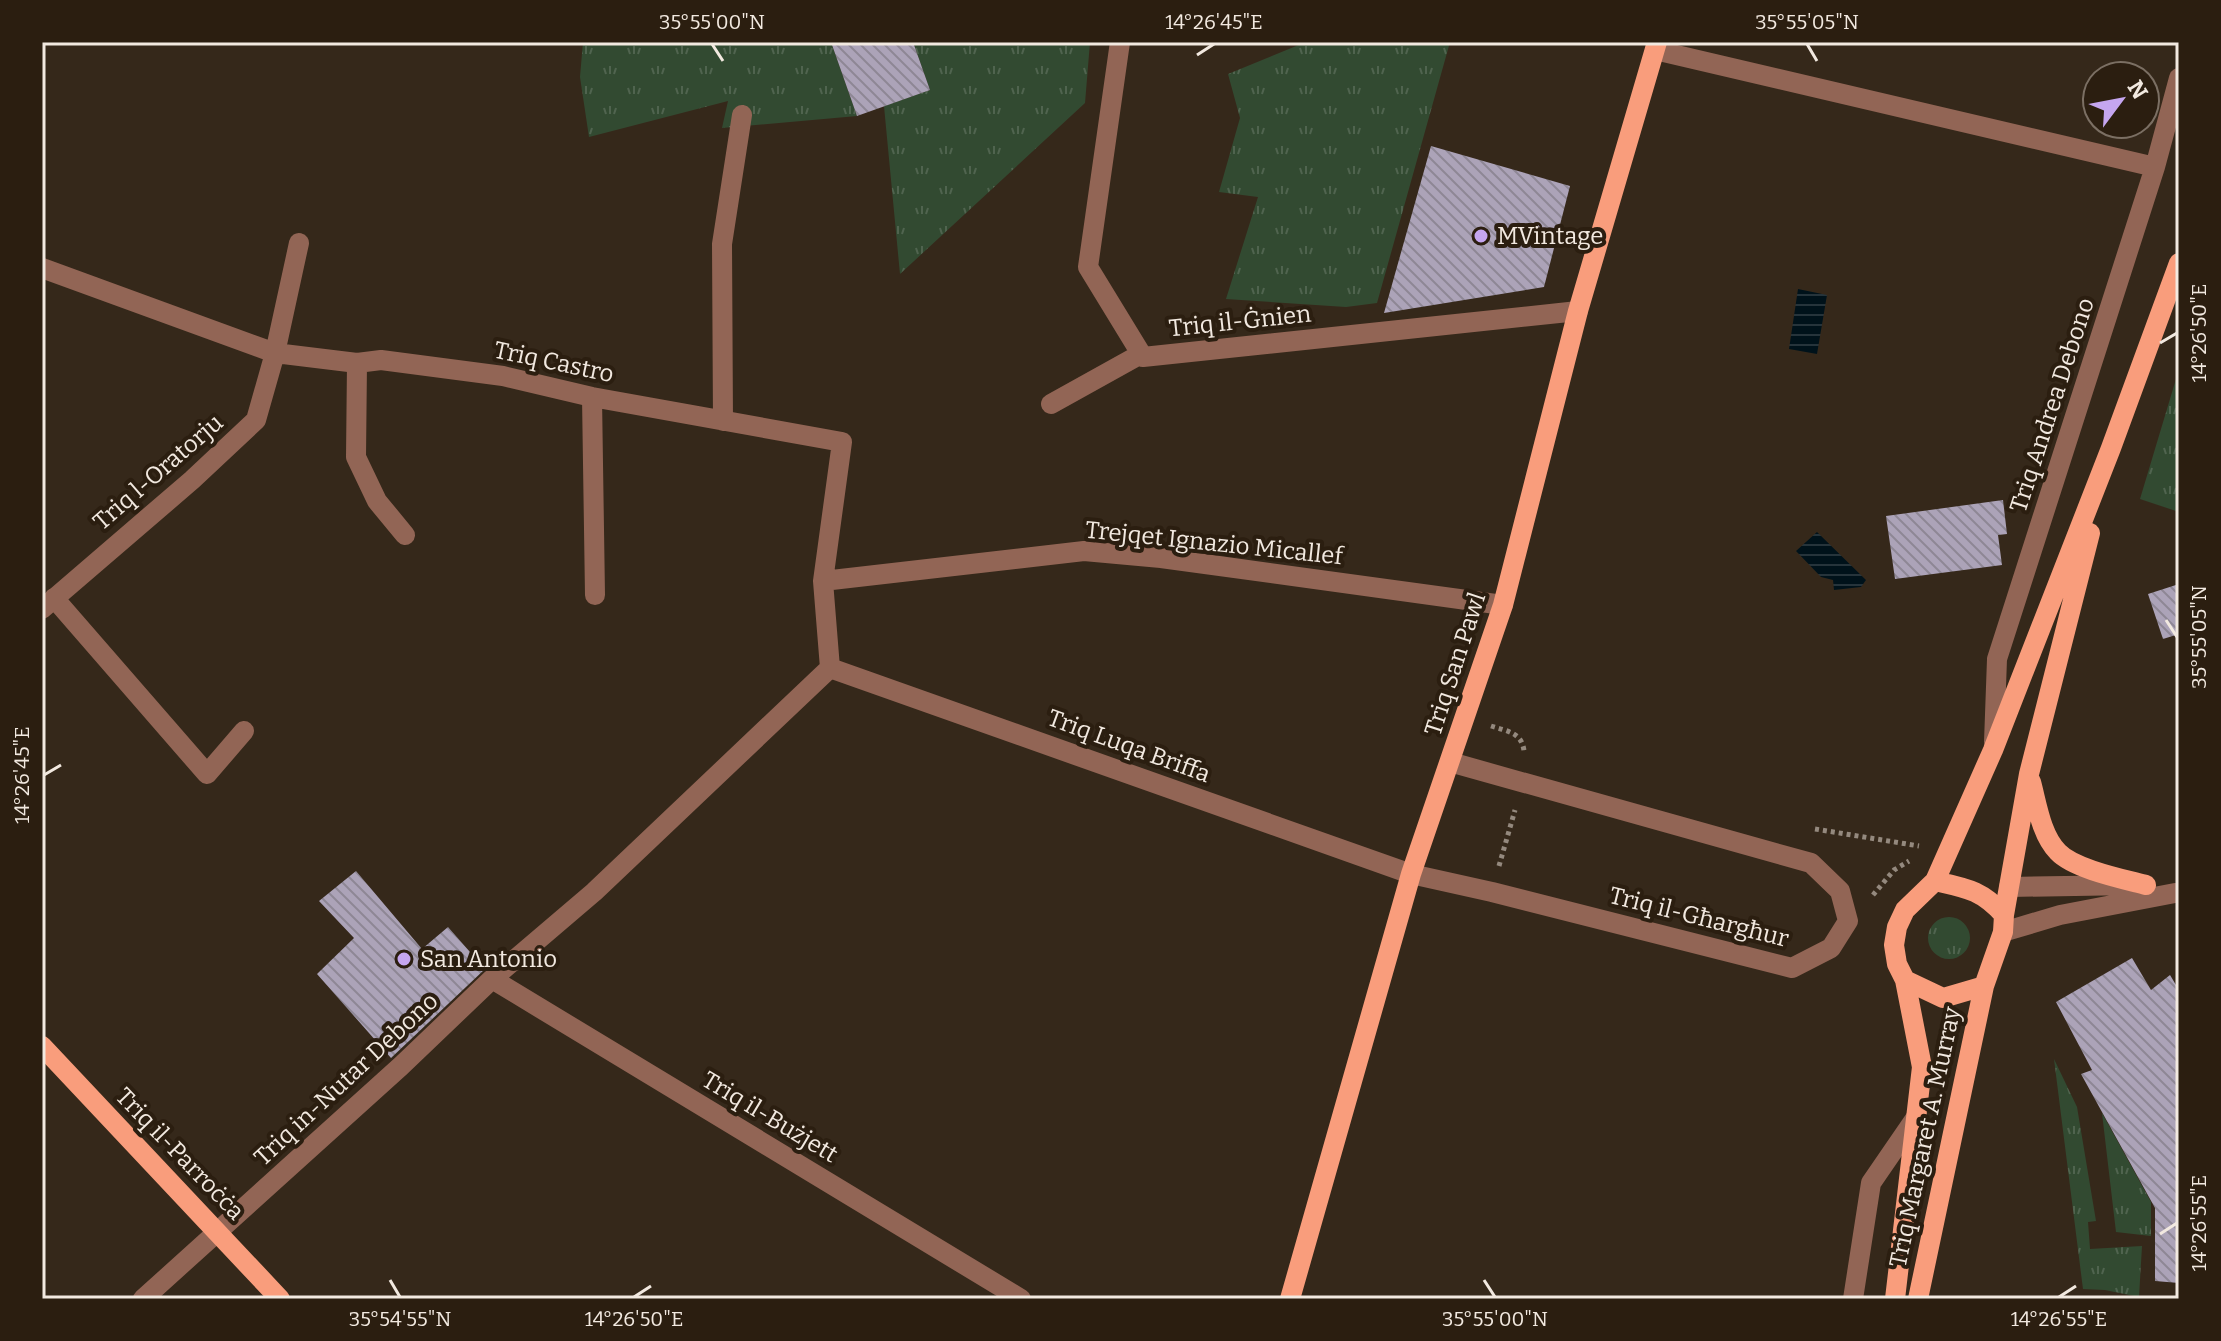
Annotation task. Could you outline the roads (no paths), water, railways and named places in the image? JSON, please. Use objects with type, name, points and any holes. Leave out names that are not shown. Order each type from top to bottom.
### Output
[{"type":"main road","name":"Triq San Pawl","points":[[1290,1299],[1411,874],[1503,605],[1578,311],[1656,46]]},
{"type":"main road","name":"Triq Andrea Debono","points":[[1935,881],[1993,750],[2111,448],[2179,263]]},
{"type":"main road","name":"Triq Andrea Debono","points":[[2009,887],[2029,774],[2111,448]]},
{"type":"main road","points":[[2029,774],[2045,831],[2058,853],[2091,870],[2146,885]]},
{"type":"main road","points":[[1935,881],[1976,891],[1991,901],[2004,924]]},
{"type":"main road","name":"Triq Margaret A. Murray","points":[[1895,1299],[1922,1067],[1905,980],[1897,964],[1894,945],[1897,927],[1905,910],[1935,881]]},
{"type":"main road","points":[[1976,891],[2009,887]]},
{"type":"main road","name":"Triq Margaret A. Murray","points":[[1918,1299],[1984,986],[2004,924],[2009,887]]},
{"type":"main road","name":"Triq Margaret A. Murray","points":[[1905,980],[1943,998],[1984,986]]},
{"type":"main road","name":"Triq il-Parroċċa","points":[[42,1046],[280,1299]]},
{"type":"street","name":"Triq il-Ġnien","points":[[1120,42],[1088,267],[1143,357],[1578,311]]},
{"type":"street","points":[[1656,46],[2155,167]]},
{"type":"street","name":"Triq Andrea Debono","points":[[1993,750],[1997,659],[2155,167],[2179,78]]},
{"type":"street","points":[[723,421],[722,244],[742,115]]},
{"type":"street","name":"Triq l-Oratorju","points":[[48,603],[192,480],[256,420],[275,353],[299,243]]},
{"type":"street","name":"Triq Castro","points":[[42,268],[275,353],[357,363],[381,360],[503,376],[592,397],[842,442],[823,581],[830,668]]},
{"type":"street","points":[[1051,404],[1141,354]]},
{"type":"street","points":[[357,363],[356,457],[377,501],[405,535]]},
{"type":"street","points":[[592,397],[595,595]]},
{"type":"street","name":"Trejqet Ignazio Micallef","points":[[823,581],[1084,551],[1161,558],[1503,605]]},
{"type":"street","points":[[48,603],[207,774],[244,731]]},
{"type":"street","name":"Triq Luqa Briffa","points":[[830,668],[1411,874]]},
{"type":"street","name":"Triq in-Nutar Debono","points":[[143,1299],[401,1066],[492,979],[594,892],[830,668]]},
{"type":"street","name":"Triq il-Għargħur","points":[[1411,874],[1792,968],[1831,948],[1848,921],[1840,891],[1811,863],[1450,762]]},
{"type":"street","points":[[2009,887],[2146,885],[2177,894]]},
{"type":"street","points":[[2004,924],[2177,894]]},
{"type":"street","name":"Triq il-Bużjett","points":[[492,979],[1021,1299]]},
{"type":"street","name":"Triq Margaret A. Murray","points":[[1853,1299],[1871,1183],[1917,1116]]},
{"type":"place","name":"MVintage","points":[[1481,236]]},
{"type":"place","name":"San Antonio","points":[[404,959]]}]
